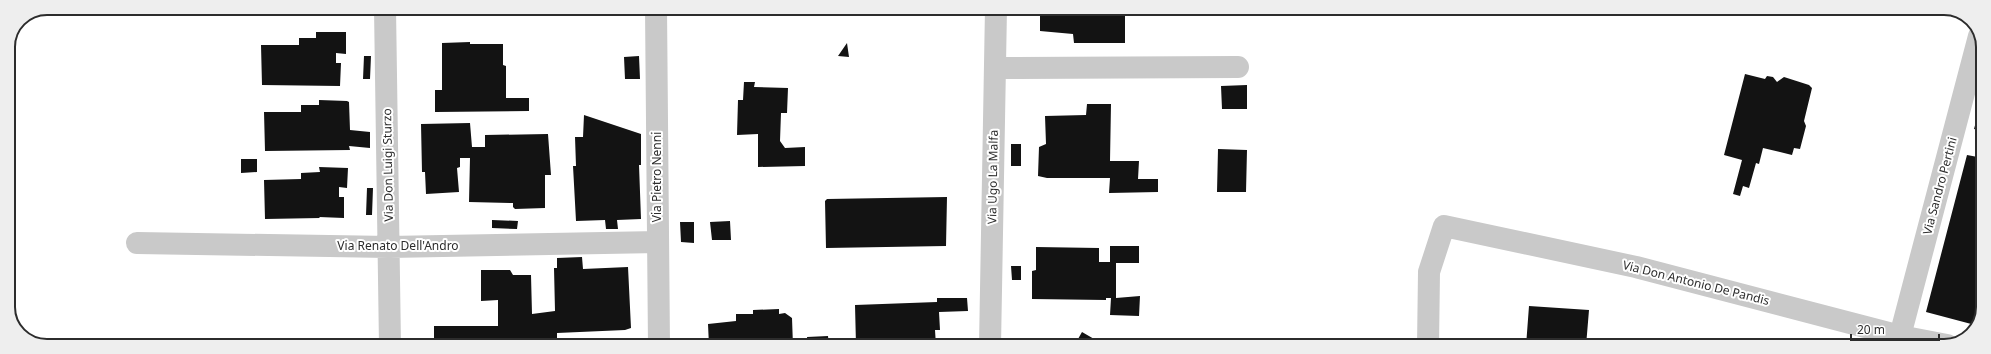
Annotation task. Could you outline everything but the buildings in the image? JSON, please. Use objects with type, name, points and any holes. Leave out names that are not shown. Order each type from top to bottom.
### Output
[{"type":"street","name":"Via Don Luigi Sturzo","points":[[385,15],[390,339]]},
{"type":"street","name":"Via Pietro Nenni","points":[[656,15],[659,339]]},
{"type":"street","name":"Via Ugo La Malfa","points":[[990,339],[996,15]]},
{"type":"street","name":"Via Sandro Pertini","points":[[1900,336],[1976,47]]},
{"type":"street","points":[[995,68],[1238,67]]},
{"type":"street","name":"Via Don Antonio De Pandis","points":[[1428,339],[1429,272],[1444,226],[1636,267],[1915,339]]},
{"type":"street","name":"Via Renato Dell'Andro","points":[[137,243],[389,247],[658,242]]}]
